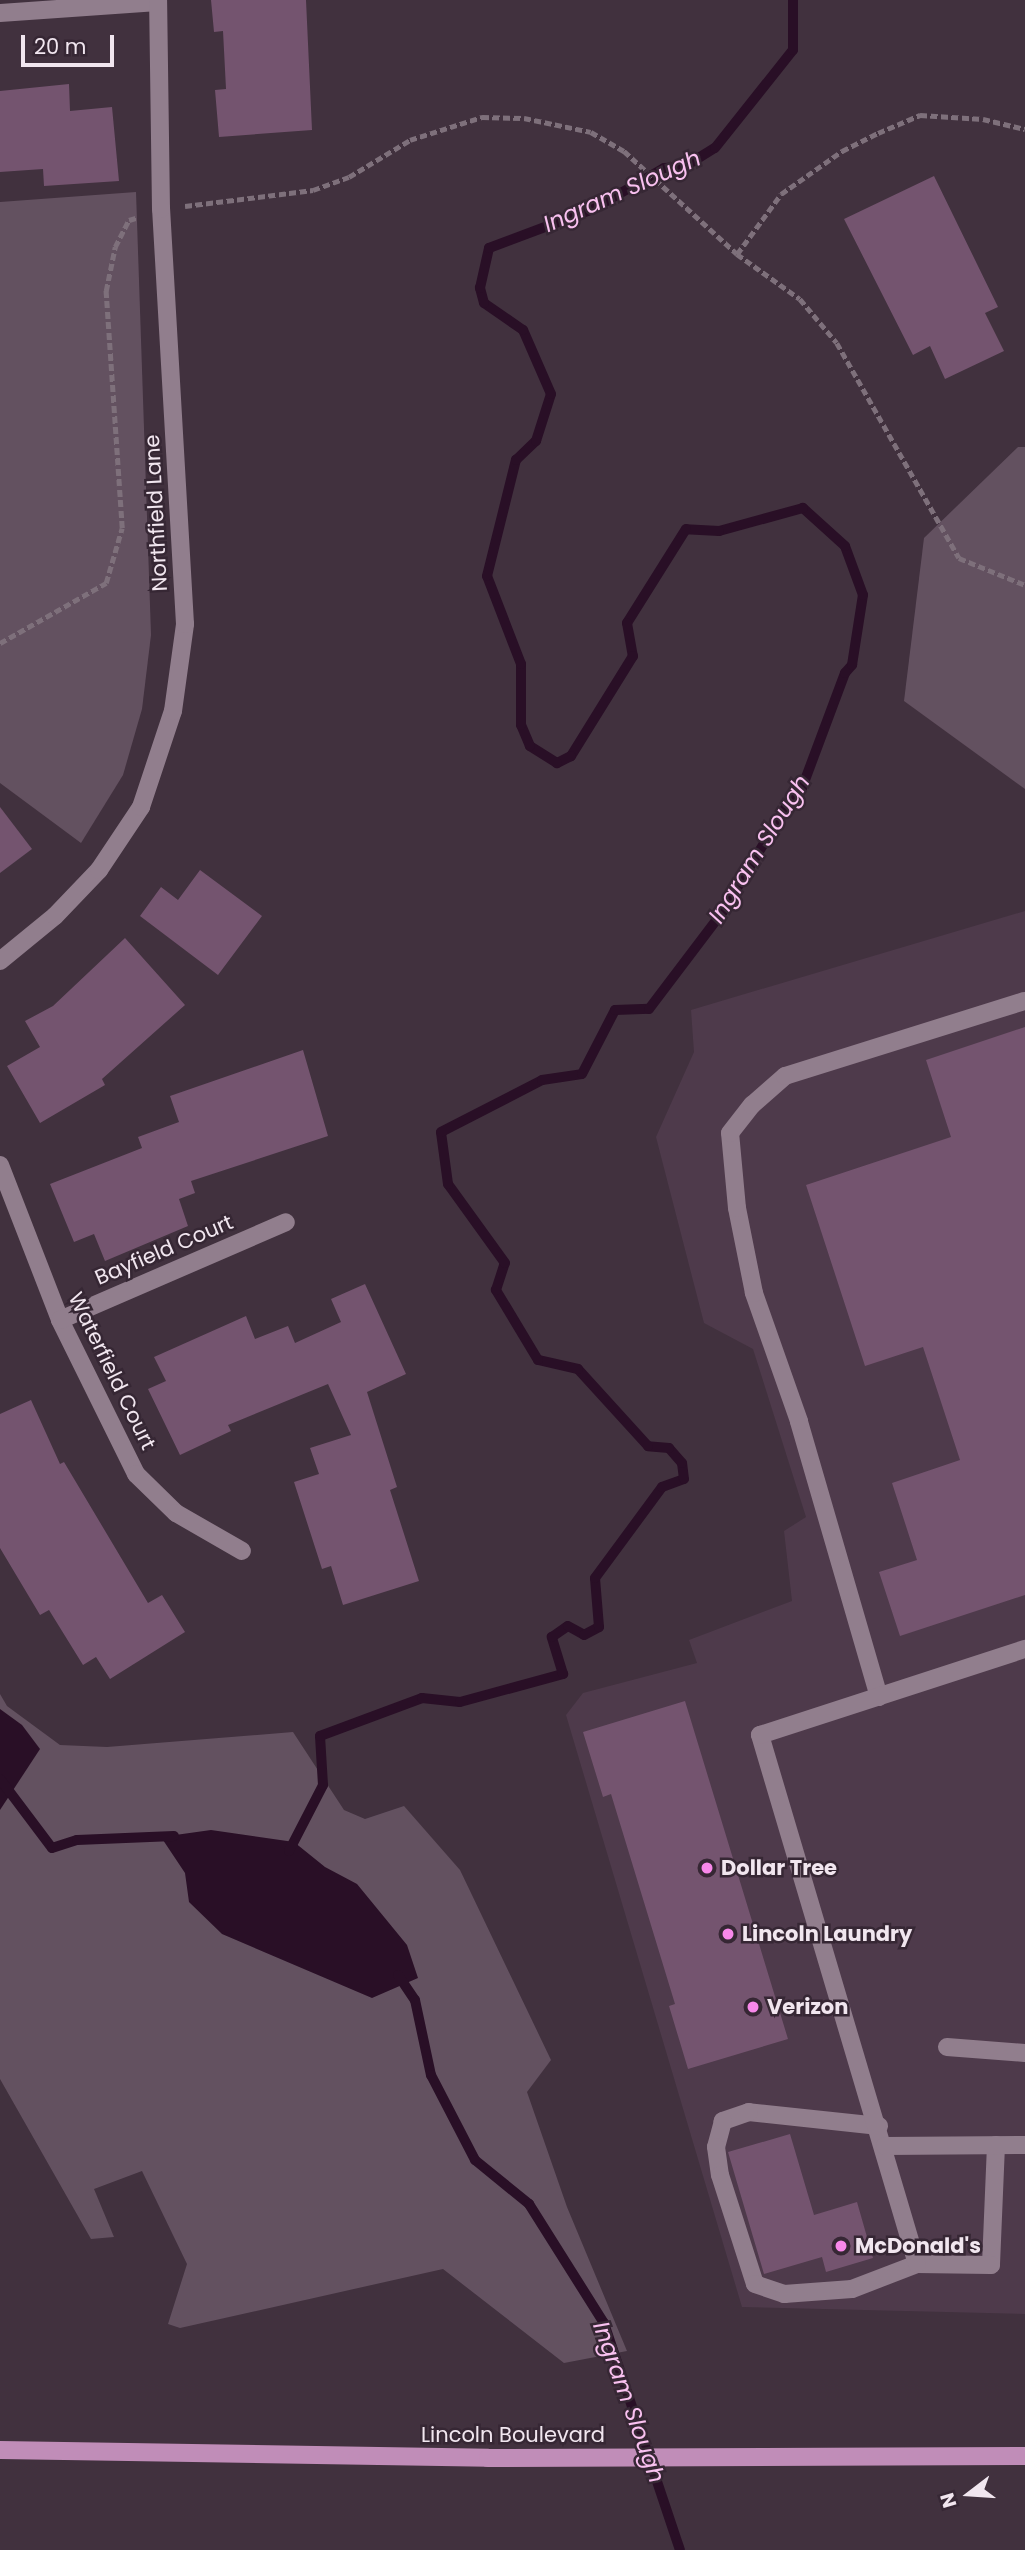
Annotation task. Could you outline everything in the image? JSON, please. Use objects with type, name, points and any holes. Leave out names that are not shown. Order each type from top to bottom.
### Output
[{"type":"main road","name":"Lincoln Boulevard","points":[[0,2451],[488,2458],[1025,2456]]},
{"type":"street","points":[[0,13],[158,1]]},
{"type":"street","name":"Northfield Lane","points":[[0,961],[55,916],[99,870],[141,807],[173,710],[186,624],[161,209],[158,1]]},
{"type":"street","points":[[878,1696],[799,1421],[754,1293],[737,1208],[730,1133],[752,1105],[785,1076],[1025,1001]]},
{"type":"street","name":"Waterfield Court","points":[[0,1165],[60,1320],[136,1474],[176,1513],[242,1551]]},
{"type":"street","name":"Bayfield Court","points":[[60,1320],[286,1222]]},
{"type":"street","points":[[917,2264],[885,2146],[760,1735],[1025,1649]]},
{"type":"street","points":[[947,2047],[1025,2053]]},
{"type":"street","points":[[879,2126],[749,2112],[723,2121],[716,2147],[720,2175],[755,2284],[784,2294],[852,2289],[917,2264],[991,2264],[996,2145]]},
{"type":"street","points":[[885,2146],[1025,2145]]},
{"type":"path","points":[[737,254],[780,194],[842,150],[878,133],[920,115],[983,119],[1025,129]]},
{"type":"path","points":[[0,643],[106,583],[122,528],[106,290],[115,247],[130,220],[161,209],[313,190],[349,177],[410,140],[447,124],[482,117],[524,118],[591,132],[624,151],[706,228],[800,299],[837,343],[959,558],[1025,585]]},
{"type":"shaded area","points":[[136,192],[151,635],[142,709],[123,775],[81,843],[0,783],[0,202]]},
{"type":"shaded area","points":[[1018,447],[1025,447],[1025,789],[904,701],[924,538]]},
{"type":"shaded area","points":[[1025,911],[1025,2314],[742,2307],[566,1715],[583,1693],[697,1663],[689,1640],[792,1601],[784,1531],[806,1517],[753,1349],[704,1323],[656,1137],[694,1052],[691,1010]]},
{"type":"shaded area","points":[[0,1694],[7,1706],[60,1745],[107,1747],[293,1732],[344,1810],[365,1819],[404,1806],[460,1870],[551,2060],[527,2092],[567,2207],[627,2351],[564,2363],[443,2269],[180,2328],[168,2324],[187,2264],[142,2171],[94,2189],[114,2237],[91,2239],[0,2079]]},
{"type":"shaded area","points":[[0,1709],[22,1725],[40,1749],[0,1810]]},
{"type":"shaded area","points":[[211,1830],[294,1842],[325,1867],[357,1884],[407,1945],[418,1978],[372,1998],[222,1934],[189,1902],[185,1873],[161,1837]]},
{"type":"building","points":[[211,0],[306,0],[312,130],[219,137],[215,90],[226,89],[223,31],[214,32]]},
{"type":"building","points":[[69,84],[70,111],[112,107],[119,181],[44,186],[43,169],[0,172],[0,91]]},
{"type":"building","points":[[934,176],[998,307],[985,313],[1004,351],[945,379],[930,346],[913,355],[844,219]]},
{"type":"building","points":[[0,807],[32,849],[0,873]]},
{"type":"building","points":[[200,870],[262,916],[218,975],[140,916],[161,887],[178,900]]},
{"type":"building","points":[[125,938],[185,1005],[102,1079],[105,1085],[40,1123],[7,1066],[40,1047],[25,1021],[53,1006]]},
{"type":"building","points":[[1025,1027],[1025,1595],[900,1636],[879,1572],[917,1560],[892,1483],[960,1460],[923,1347],[865,1366],[806,1185],[951,1137],[926,1060]]},
{"type":"building","points":[[303,1050],[328,1136],[191,1181],[195,1193],[179,1199],[188,1226],[105,1261],[94,1234],[74,1242],[50,1184],[142,1148],[138,1137],[179,1122],[170,1096]]},
{"type":"building","points":[[365,1284],[406,1374],[367,1392],[397,1487],[390,1490],[419,1581],[343,1605],[331,1566],[322,1569],[294,1482],[319,1474],[310,1448],[351,1435],[328,1384],[228,1425],[231,1431],[180,1455],[148,1389],[166,1381],[154,1357],[246,1316],[255,1339],[288,1326],[295,1343],[341,1322],[331,1299]]},
{"type":"building","points":[[31,1400],[60,1464],[64,1462],[148,1603],[162,1595],[185,1632],[110,1679],[96,1657],[83,1665],[49,1610],[40,1615],[0,1548],[0,1414]]},
{"type":"building","points":[[685,1701],[788,2039],[688,2069],[669,2006],[675,2004],[611,1794],[603,1797],[583,1732]]},
{"type":"building","points":[[790,2134],[814,2215],[857,2202],[873,2258],[826,2272],[822,2257],[764,2274],[728,2152]]},
{"type":"waterway","name":"Ingram Slough","points":[[289,1851],[323,1785],[320,1736],[422,1698],[460,1702],[563,1674],[552,1637],[568,1626],[584,1635],[599,1627],[595,1578],[662,1487],[684,1479],[682,1463],[669,1448],[648,1446],[578,1369],[538,1360],[496,1290],[505,1263],[448,1184],[441,1132],[542,1080],[582,1074],[615,1010],[649,1009],[723,911],[786,807],[802,788],[845,673],[852,665],[863,595],[845,546],[803,508],[719,531],[686,529],[627,623],[633,656],[571,756],[557,763],[530,746],[521,725],[521,664],[487,576],[516,460],[536,441],[551,394],[523,330],[484,303],[480,288],[489,248],[593,209],[664,168],[684,167],[715,148],[793,50],[793,0]]},
{"type":"waterway","name":"Ingram Slough","points":[[0,1779],[52,1848],[77,1840],[174,1836]]},
{"type":"waterway","name":"Ingram Slough","points":[[398,1975],[415,2000],[431,2075],[475,2160],[529,2204],[604,2323],[680,2550]]},
{"type":"place","name":"Dollar Tree","points":[[707,1868]]},
{"type":"place","name":"Lincoln Laundry","points":[[728,1934]]},
{"type":"place","name":"Verizon","points":[[753,2007]]},
{"type":"place","name":"McDonald's","points":[[841,2246]]}]
